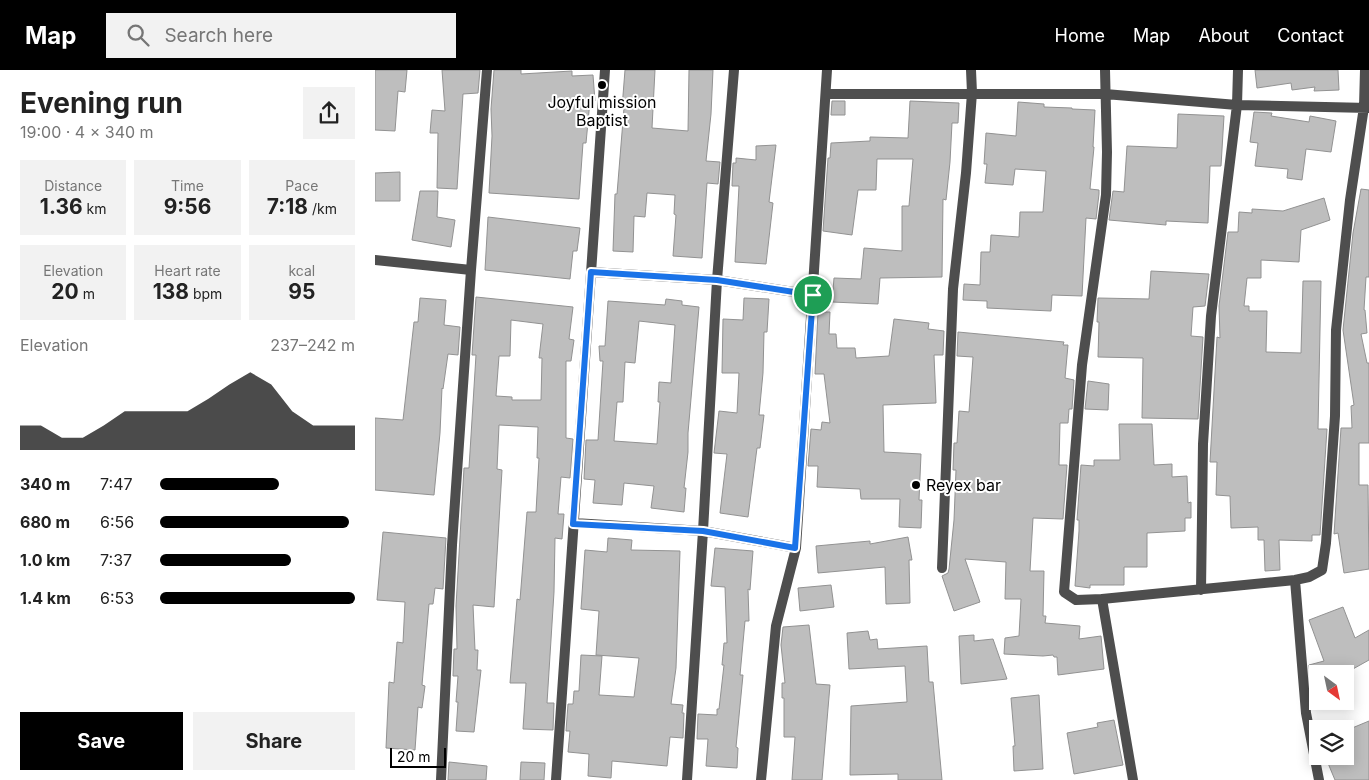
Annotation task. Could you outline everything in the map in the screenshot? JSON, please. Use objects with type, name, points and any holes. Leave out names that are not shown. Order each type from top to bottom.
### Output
[{"type":"street","points":[[441,780],[453,545],[471,270],[487,70]]},
{"type":"street","points":[[556,780],[605,70]]},
{"type":"street","points":[[687,780],[717,280],[734,70]]},
{"type":"street","points":[[761,780],[776,626],[795,548],[827,70]]},
{"type":"street","points":[[942,568],[953,289],[966,173],[972,94],[971,70]]},
{"type":"street","points":[[1105,70],[1106,195],[1082,365],[1064,592],[1076,600],[1295,580],[1309,577],[1322,570],[1326,544],[1335,416],[1335,330],[1350,200],[1367,107],[1365,70]]},
{"type":"street","points":[[1201,590],[1203,444],[1211,316],[1237,105],[1238,70]]},
{"type":"street","points":[[826,94],[1105,94],[1237,105],[1367,107]]},
{"type":"street","points":[[375,260],[471,270]]},
{"type":"street","points":[[591,272],[717,280],[813,295]]},
{"type":"street","points":[[573,524],[703,531],[795,548]]},
{"type":"street","points":[[1295,580],[1306,713],[1319,780]]},
{"type":"street","points":[[1102,599],[1133,780]]},
{"type":"building","points":[[375,70],[407,70],[405,92],[398,91],[395,131],[375,130]]},
{"type":"building","points":[[442,70],[480,70],[478,93],[463,94],[457,189],[437,188],[438,133],[430,133],[432,110],[445,111]]},
{"type":"building","points":[[494,70],[521,70],[521,74],[572,71],[572,76],[593,75],[595,101],[590,101],[586,143],[583,143],[579,199],[489,193]]},
{"type":"building","points":[[625,70],[655,70],[652,128],[688,131],[689,70],[713,70],[706,161],[720,162],[718,184],[707,183],[702,258],[673,256],[676,215],[674,214],[675,195],[647,193],[645,217],[634,216],[633,252],[613,251],[615,194],[617,194],[624,108],[622,108]]},
{"type":"building","points":[[1255,70],[1338,70],[1339,90],[1314,91],[1315,87],[1292,90],[1291,83],[1257,88]]},
{"type":"building","points":[[832,101],[845,101],[845,115],[831,115]]},
{"type":"building","points":[[910,101],[959,103],[958,123],[952,123],[946,200],[943,199],[942,277],[880,278],[878,304],[832,302],[834,278],[861,279],[864,248],[902,251],[902,206],[909,206],[913,159],[877,159],[876,190],[858,190],[852,235],[823,231],[828,158],[830,158],[831,143],[870,141],[870,137],[908,138]]},
{"type":"building","points":[[1018,102],[1044,104],[1044,107],[1095,110],[1090,189],[1099,190],[1099,194],[1096,219],[1086,218],[1082,296],[1052,295],[1051,311],[987,308],[987,301],[963,300],[964,284],[980,285],[981,252],[990,252],[991,235],[1019,237],[1020,212],[1043,212],[1046,171],[1015,169],[1013,185],[985,183],[987,164],[984,164],[986,133],[1016,136]]},
{"type":"building","points":[[1254,112],[1272,113],[1271,116],[1309,122],[1310,116],[1336,121],[1331,152],[1306,149],[1302,180],[1287,178],[1288,169],[1255,166],[1258,143],[1250,142]]},
{"type":"building","points":[[1178,114],[1224,116],[1221,166],[1210,166],[1208,223],[1166,221],[1166,225],[1109,220],[1113,191],[1124,192],[1127,146],[1177,148]]},
{"type":"building","points":[[776,145],[769,202],[773,203],[766,264],[735,262],[739,186],[732,186],[733,163],[736,163],[736,158],[756,160],[756,146]]},
{"type":"building","points":[[400,172],[400,201],[375,201],[375,173]]},
{"type":"building","points":[[1361,189],[1369,190],[1369,277],[1366,277],[1364,310],[1367,333],[1361,334],[1367,363],[1369,363],[1369,443],[1359,443],[1359,485],[1368,485],[1369,569],[1344,573],[1338,533],[1334,534],[1341,428],[1352,428],[1351,406],[1354,405],[1343,330],[1353,233]]},
{"type":"building","points":[[420,191],[438,191],[437,217],[455,220],[451,247],[412,240]]},
{"type":"building","points":[[1324,198],[1330,220],[1301,230],[1299,262],[1261,260],[1261,278],[1247,278],[1244,306],[1249,306],[1249,311],[1267,311],[1266,352],[1301,353],[1303,281],[1321,281],[1318,429],[1327,429],[1320,535],[1312,535],[1312,541],[1279,540],[1280,570],[1265,571],[1264,540],[1258,540],[1258,527],[1231,528],[1230,496],[1216,495],[1217,462],[1210,462],[1217,337],[1220,338],[1219,306],[1228,232],[1238,232],[1239,212],[1252,213],[1252,209],[1283,211]]},
{"type":"building","points":[[488,217],[580,228],[577,251],[573,251],[570,279],[485,270]]},
{"type":"building","points":[[1151,271],[1209,274],[1205,306],[1193,307],[1191,336],[1203,337],[1198,419],[1142,418],[1143,358],[1098,357],[1098,298],[1149,299]]},
{"type":"building","points":[[476,297],[573,307],[569,339],[574,340],[571,361],[566,361],[566,438],[573,439],[570,478],[561,477],[558,514],[564,514],[562,539],[555,538],[554,592],[547,703],[554,703],[553,730],[523,729],[526,683],[510,683],[517,599],[520,600],[527,512],[536,512],[539,458],[537,458],[538,427],[499,425],[497,469],[502,470],[494,607],[473,605],[475,650],[478,650],[477,670],[481,670],[474,732],[456,731],[458,676],[453,676],[454,649],[457,649],[456,606],[464,468],[469,468],[476,355],[472,355]],"holes":[[[511,320],[543,324],[539,358],[542,358],[541,400],[512,400],[512,397],[496,396],[499,356],[510,356]]]},
{"type":"building","points":[[420,298],[446,300],[444,325],[460,327],[458,355],[448,354],[442,388],[434,495],[375,490],[375,418],[403,420],[414,322],[418,322]]},
{"type":"building","points":[[744,298],[769,299],[767,332],[764,332],[759,415],[764,415],[760,448],[757,448],[748,517],[720,513],[727,454],[714,453],[719,411],[737,413],[739,373],[722,373],[723,319],[743,320]]},
{"type":"building","points":[[666,299],[682,301],[682,305],[699,307],[688,433],[684,512],[651,508],[654,486],[624,483],[622,505],[593,503],[595,480],[584,479],[586,440],[598,440],[603,361],[600,361],[599,346],[605,346],[608,301],[665,305]],"holes":[[[639,321],[675,325],[671,383],[659,382],[658,402],[660,402],[657,444],[614,441],[617,402],[623,402],[625,362],[635,363]]]},
{"type":"building","points":[[818,312],[830,312],[829,334],[836,334],[837,348],[855,348],[856,358],[889,356],[894,319],[929,323],[928,329],[944,331],[943,355],[934,355],[936,403],[883,405],[884,452],[921,454],[919,500],[922,500],[921,528],[899,527],[900,499],[861,499],[860,489],[817,487],[818,466],[808,466],[811,429],[821,430],[822,422],[830,423],[824,374],[815,374]]},
{"type":"building","points":[[958,332],[1064,342],[1063,345],[1068,345],[1065,378],[1074,380],[1072,409],[1069,409],[1068,423],[1060,423],[1059,465],[1067,465],[1063,519],[1033,518],[1030,571],[1044,571],[1043,616],[1046,616],[1045,623],[1080,626],[1079,639],[1101,636],[1104,669],[1058,675],[1057,657],[1053,655],[1004,654],[1005,638],[1019,636],[1021,599],[1005,599],[1006,562],[965,559],[980,602],[954,611],[942,576],[948,573],[949,569],[954,520],[956,470],[953,470],[954,443],[957,443],[959,411],[969,412],[973,357],[957,356]]},
{"type":"building","points":[[1088,381],[1109,384],[1108,410],[1085,409]]},
{"type":"building","points":[[1119,424],[1152,424],[1154,465],[1172,464],[1172,477],[1187,476],[1188,503],[1191,502],[1191,518],[1185,518],[1185,531],[1147,533],[1147,567],[1124,567],[1124,585],[1090,585],[1090,588],[1075,586],[1081,465],[1094,466],[1094,460],[1120,460]]},
{"type":"building","points":[[383,532],[446,538],[443,589],[435,588],[433,604],[429,604],[422,685],[425,686],[422,708],[418,707],[415,750],[386,748],[389,682],[394,683],[397,642],[403,643],[405,602],[377,600]]},
{"type":"building","points":[[908,537],[912,560],[909,560],[910,603],[886,604],[885,567],[818,573],[816,546],[870,541],[870,544]]},
{"type":"building","points":[[608,538],[632,540],[631,550],[680,551],[676,668],[671,704],[683,705],[682,713],[684,713],[683,738],[670,737],[667,766],[612,761],[611,778],[588,776],[589,754],[568,752],[570,731],[566,731],[568,704],[573,704],[574,691],[579,691],[581,655],[602,656],[599,695],[634,697],[639,658],[596,655],[599,611],[581,609],[585,550],[607,552]]},
{"type":"building","points":[[715,548],[753,551],[750,590],[748,589],[749,621],[745,621],[740,675],[743,675],[736,747],[738,748],[737,768],[706,766],[708,739],[697,739],[698,714],[717,715],[717,709],[719,709],[724,665],[722,665],[724,643],[727,643],[725,587],[711,586]]},
{"type":"building","points":[[831,585],[834,607],[800,611],[798,588]]},
{"type":"building","points":[[1343,607],[1355,638],[1369,630],[1369,660],[1354,668],[1354,665],[1309,665],[1324,661],[1309,620]]},
{"type":"building","points":[[809,625],[816,684],[830,685],[822,780],[792,780],[795,737],[784,737],[782,683],[785,683],[781,645],[783,627]]},
{"type":"building","points":[[868,631],[870,640],[877,639],[878,649],[927,646],[929,682],[933,682],[942,780],[898,780],[898,774],[850,775],[851,706],[907,702],[905,666],[849,669],[847,633]]},
{"type":"building","points":[[974,635],[974,641],[993,639],[1007,679],[961,684],[959,636]]},
{"type":"building","points":[[1039,695],[1043,769],[1014,771],[1013,746],[1015,746],[1011,698]]},
{"type":"building","points":[[1114,720],[1123,765],[1074,774],[1067,733],[1098,727],[1097,723]]},
{"type":"building","points":[[1369,721],[1369,780],[1335,780],[1329,765],[1354,765],[1354,727]]},
{"type":"building","points":[[449,762],[487,766],[486,780],[448,780]]},
{"type":"building","points":[[521,762],[545,763],[544,780],[520,780]]},
{"type":"place","name":"Joyful mission Baptist","points":[[602,85]]},
{"type":"place","name":"Reyex bar","points":[[916,485]]},
{"type":"route","points":[[591,272],[717,280],[813,295],[795,548],[703,531],[573,524],[591,272]]}]
